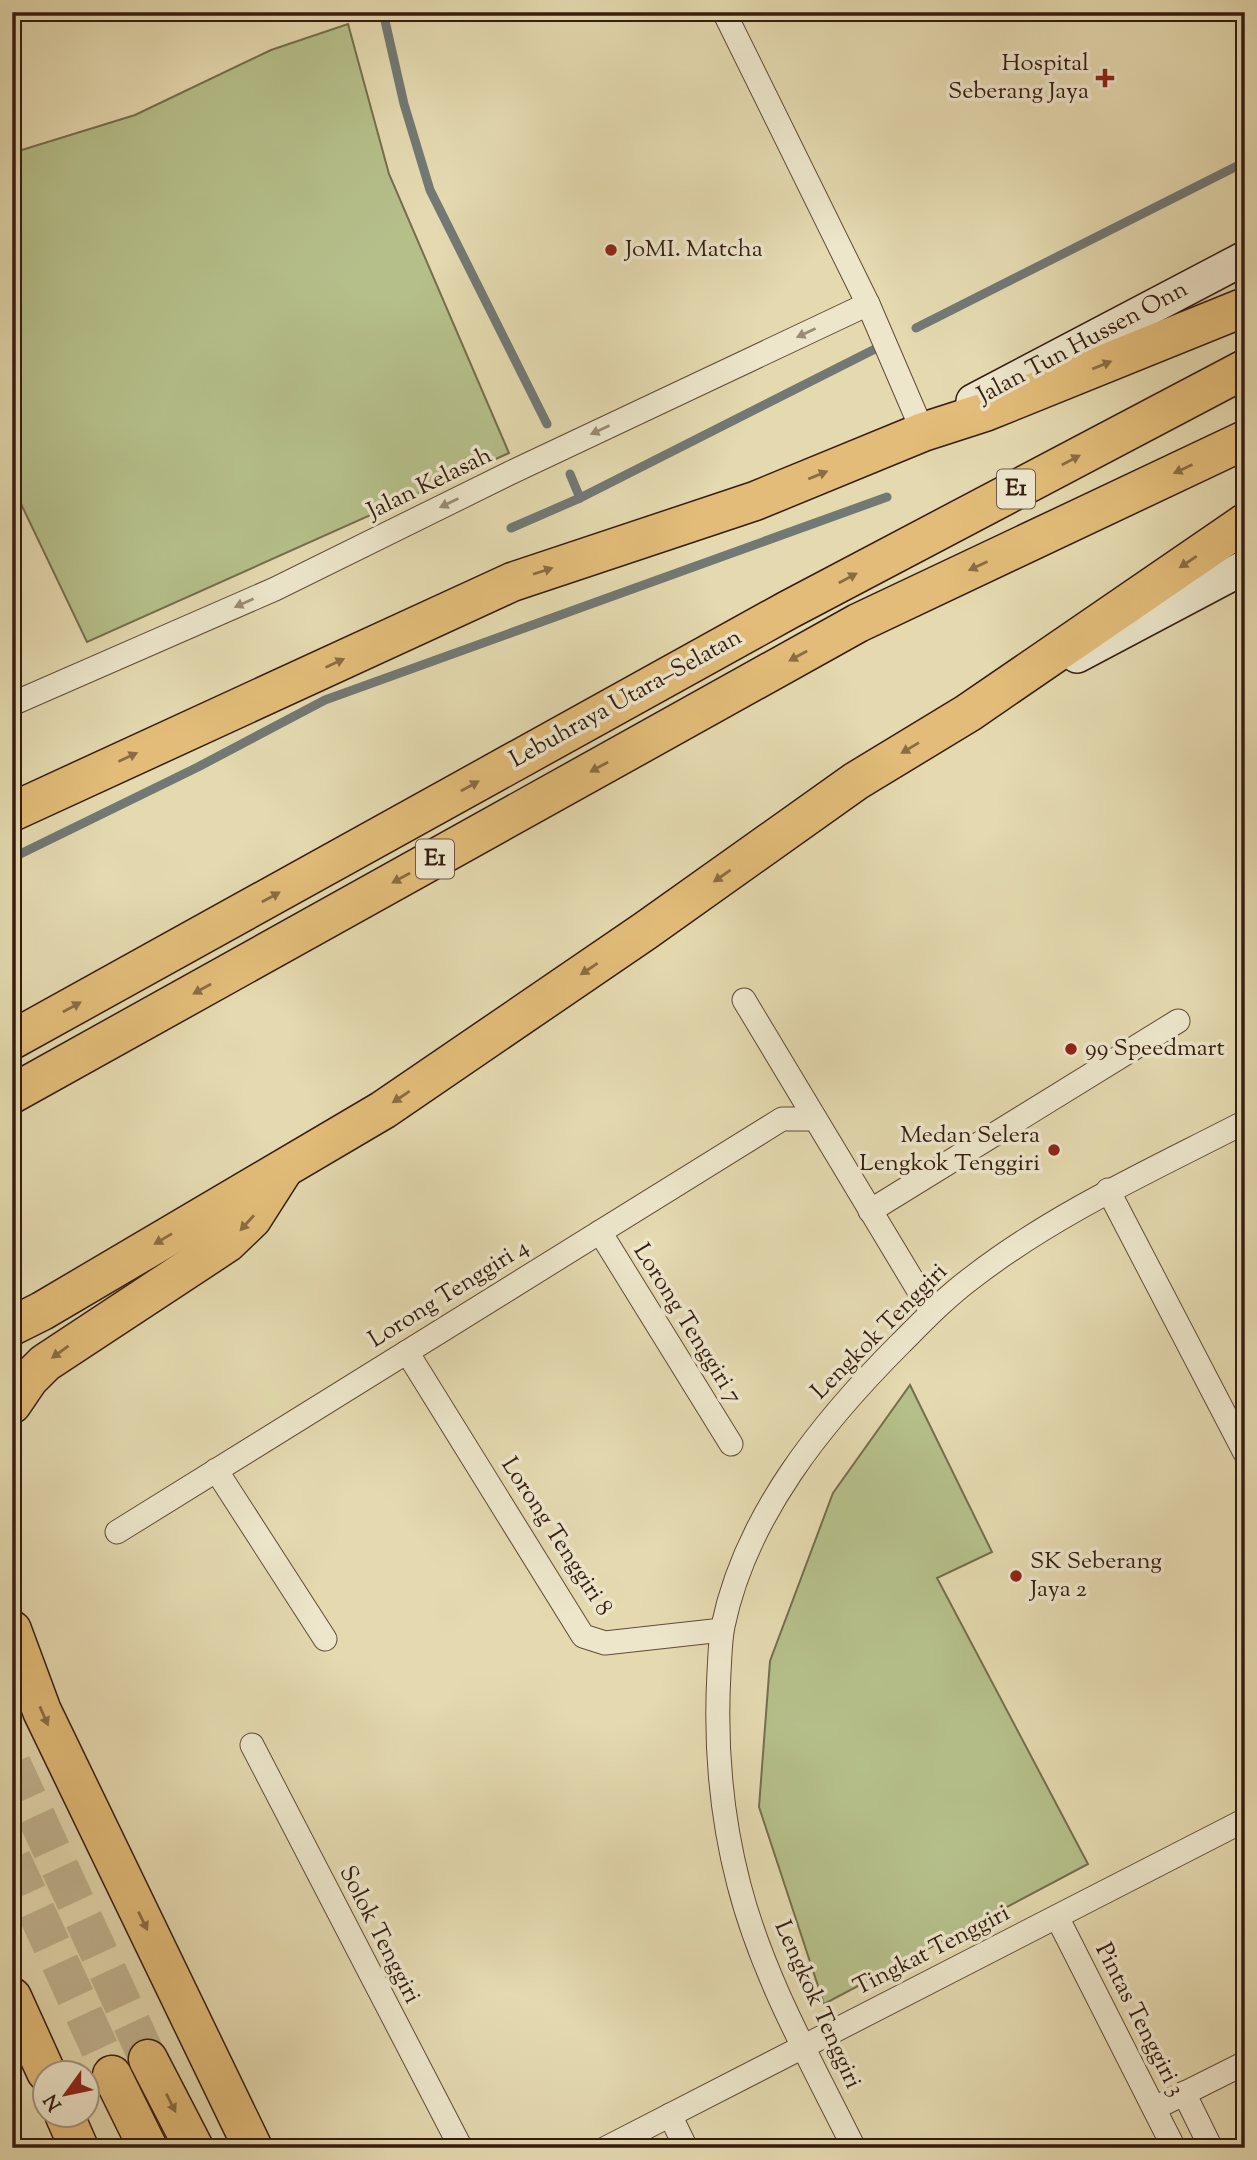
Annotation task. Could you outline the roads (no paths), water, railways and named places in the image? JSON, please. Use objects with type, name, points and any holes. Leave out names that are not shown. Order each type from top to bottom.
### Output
[{"type":"highway","points":[[12,812],[512,582],[755,501],[923,432],[985,412],[1245,307]]},
{"type":"highway","name":"Lebuhraya Utara–Selatan","points":[[12,1040],[788,610],[1245,369]]},
{"type":"highway","name":"Lebuhraya Utara–Selatan","points":[[12,1094],[858,623],[1245,440]]},
{"type":"highway","points":[[12,1326],[42,1311],[383,1110],[856,781],[968,713],[1245,523]]},
{"type":"highway","points":[[12,791],[66,786]]},
{"type":"highway","points":[[12,1404],[29,1379],[45,1363],[234,1237],[270,1195],[285,1167]]},
{"type":"highway","points":[[12,1629],[42,1711],[253,2148]]},
{"type":"highway","points":[[12,1997],[39,2058]]},
{"type":"highway","points":[[148,2059],[194,2148]]},
{"type":"highway","points":[[112,2076],[148,2148]]},
{"type":"highway","points":[[70,2128],[79,2148]]},
{"type":"main road","name":"Jalan Tun Hussen Onn","points":[[923,432],[975,400],[1245,258]]},
{"type":"main road","points":[[968,713],[1245,567]]},
{"type":"street","points":[[724,12],[868,304],[923,432]]},
{"type":"street","name":"Jalan Kelasah","points":[[12,704],[275,589],[510,473],[868,304]]},
{"type":"street","points":[[744,1000],[931,1311]]},
{"type":"street","points":[[870,1211],[1178,1021]]},
{"type":"street","name":"Lorong Tenggiri 4","points":[[117,1532],[782,1119],[814,1119]]},
{"type":"street","name":"Lengkok Tenggiri","points":[[854,2148],[762,1956],[739,1886],[723,1801],[717,1715],[722,1629],[732,1590],[748,1552],[786,1480],[829,1419],[931,1311],[974,1276],[1108,1190],[1245,1122]]},
{"type":"street","points":[[1108,1190],[1245,1453]]},
{"type":"street","name":"Lorong Tenggiri 7","points":[[600,1232],[731,1444]]},
{"type":"street","name":"Lorong Tenggiri 8","points":[[407,1352],[583,1636],[605,1643],[722,1629]]},
{"type":"street","points":[[216,1470],[325,1639]]},
{"type":"street","name":"Solok Tenggiri","points":[[252,1745],[461,2148]]},
{"type":"street","name":"Tingkat Tenggiri","points":[[606,2148],[1245,1820]]},
{"type":"street","name":"Pintas Tenggiri 3","points":[[1057,1917],[1174,2148]]},
{"type":"street","points":[[1155,2108],[1245,2063]]},
{"type":"street","name":"Pintas Tenggiri 3","points":[[1184,2093],[1211,2148]]},
{"type":"street","points":[[670,2115],[686,2148]]},
{"type":"waterway","points":[[383,12],[404,104],[430,190],[547,424]]},
{"type":"waterway","points":[[916,328],[1245,162]]},
{"type":"waterway","points":[[511,528],[580,498],[877,348]]},
{"type":"waterway","points":[[570,474],[580,498]]},
{"type":"waterway","points":[[12,858],[198,767],[325,700],[887,497]]},
{"type":"tunnel","points":[[12,1764],[148,2059]]},
{"type":"tunnel","points":[[12,1859],[112,2075]]},
{"type":"place","name":"Hospital Seberang Jaya","points":[[1105,78]]},
{"type":"place","name":"JoMI. Matcha","points":[[611,250]]},
{"type":"place","name":"99 Speedmart","points":[[1071,1049]]},
{"type":"place","name":"Medan Selera Lengkok Tenggiri","points":[[1054,1150]]},
{"type":"place","name":"SK Seberang Jaya 2","points":[[1016,1576]]}]
